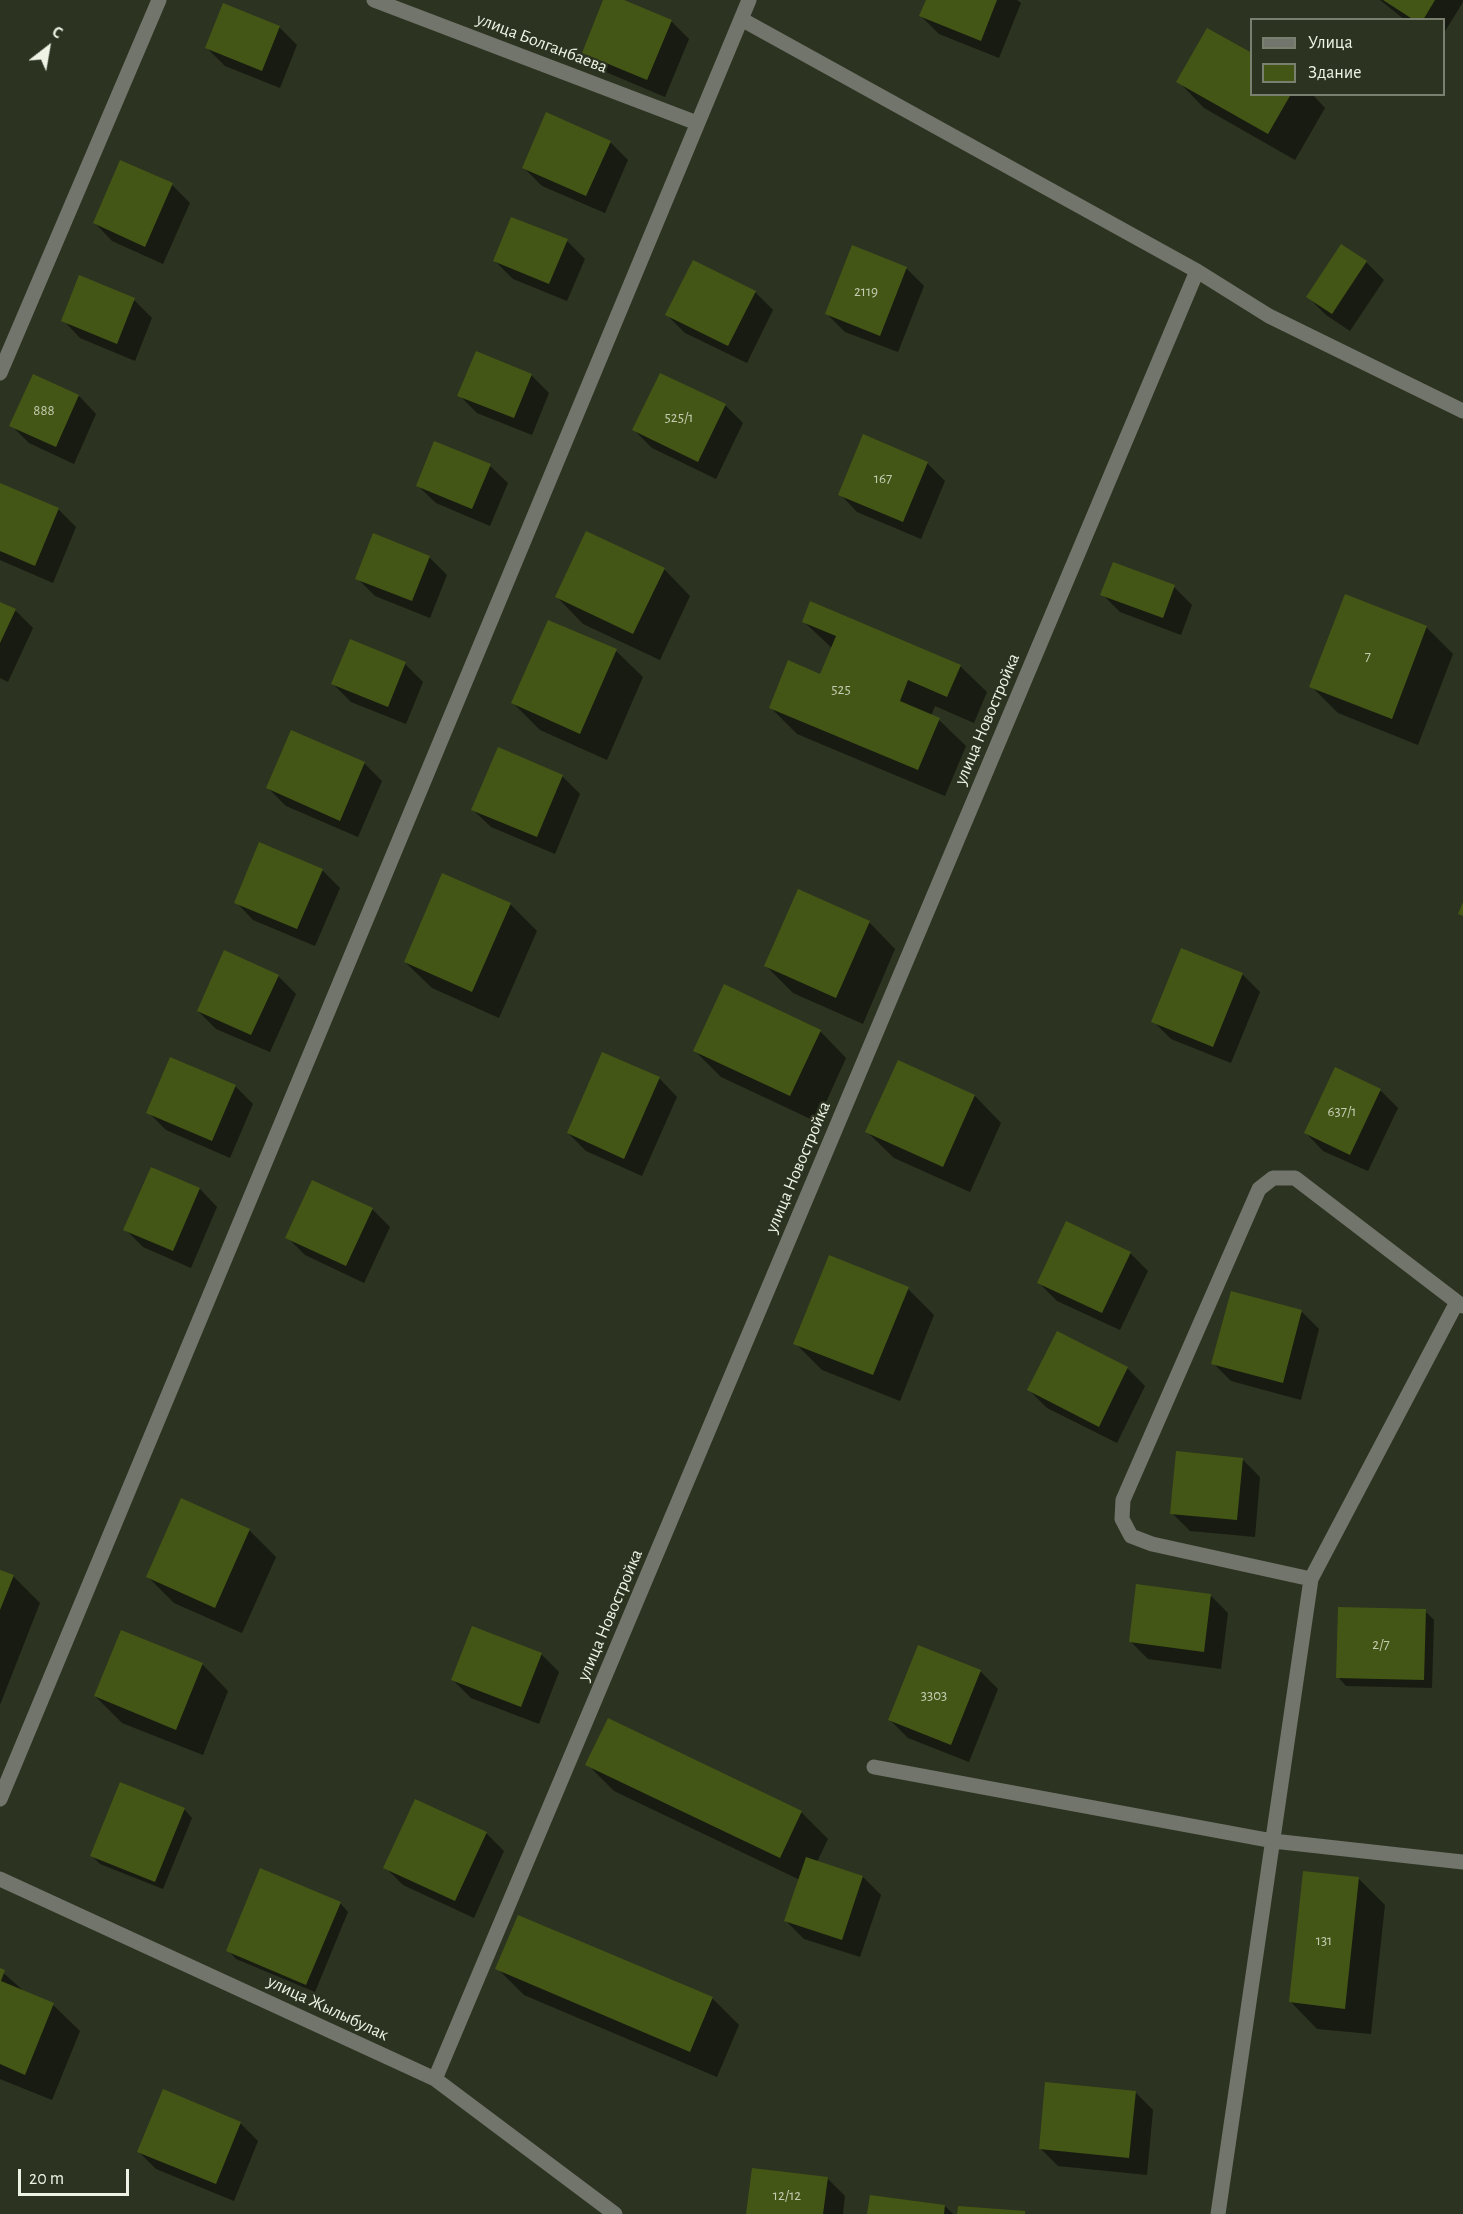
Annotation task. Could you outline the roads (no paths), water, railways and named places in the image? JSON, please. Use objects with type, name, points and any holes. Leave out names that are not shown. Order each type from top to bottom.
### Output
[{"type":"street","points":[[0,373],[159,0]]},
{"type":"street","name":"улица Болганбаева","points":[[374,0],[697,123]]},
{"type":"street","points":[[0,1799],[749,0]]},
{"type":"street","points":[[741,19],[1197,271],[1269,316],[1463,411]]},
{"type":"street","name":"улица Новостройка","points":[[435,2079],[1197,271]]},
{"type":"street","points":[[1218,2214],[1311,1579],[1460,1304],[1296,1178],[1273,1178],[1259,1189],[1124,1500],[1122,1519],[1131,1536],[1152,1544],[1311,1579]]},
{"type":"street","points":[[874,1767],[1273,1841],[1463,1862]]},
{"type":"street","name":"улица Жылыбулак","points":[[0,1880],[435,2079],[615,2214]]}]
